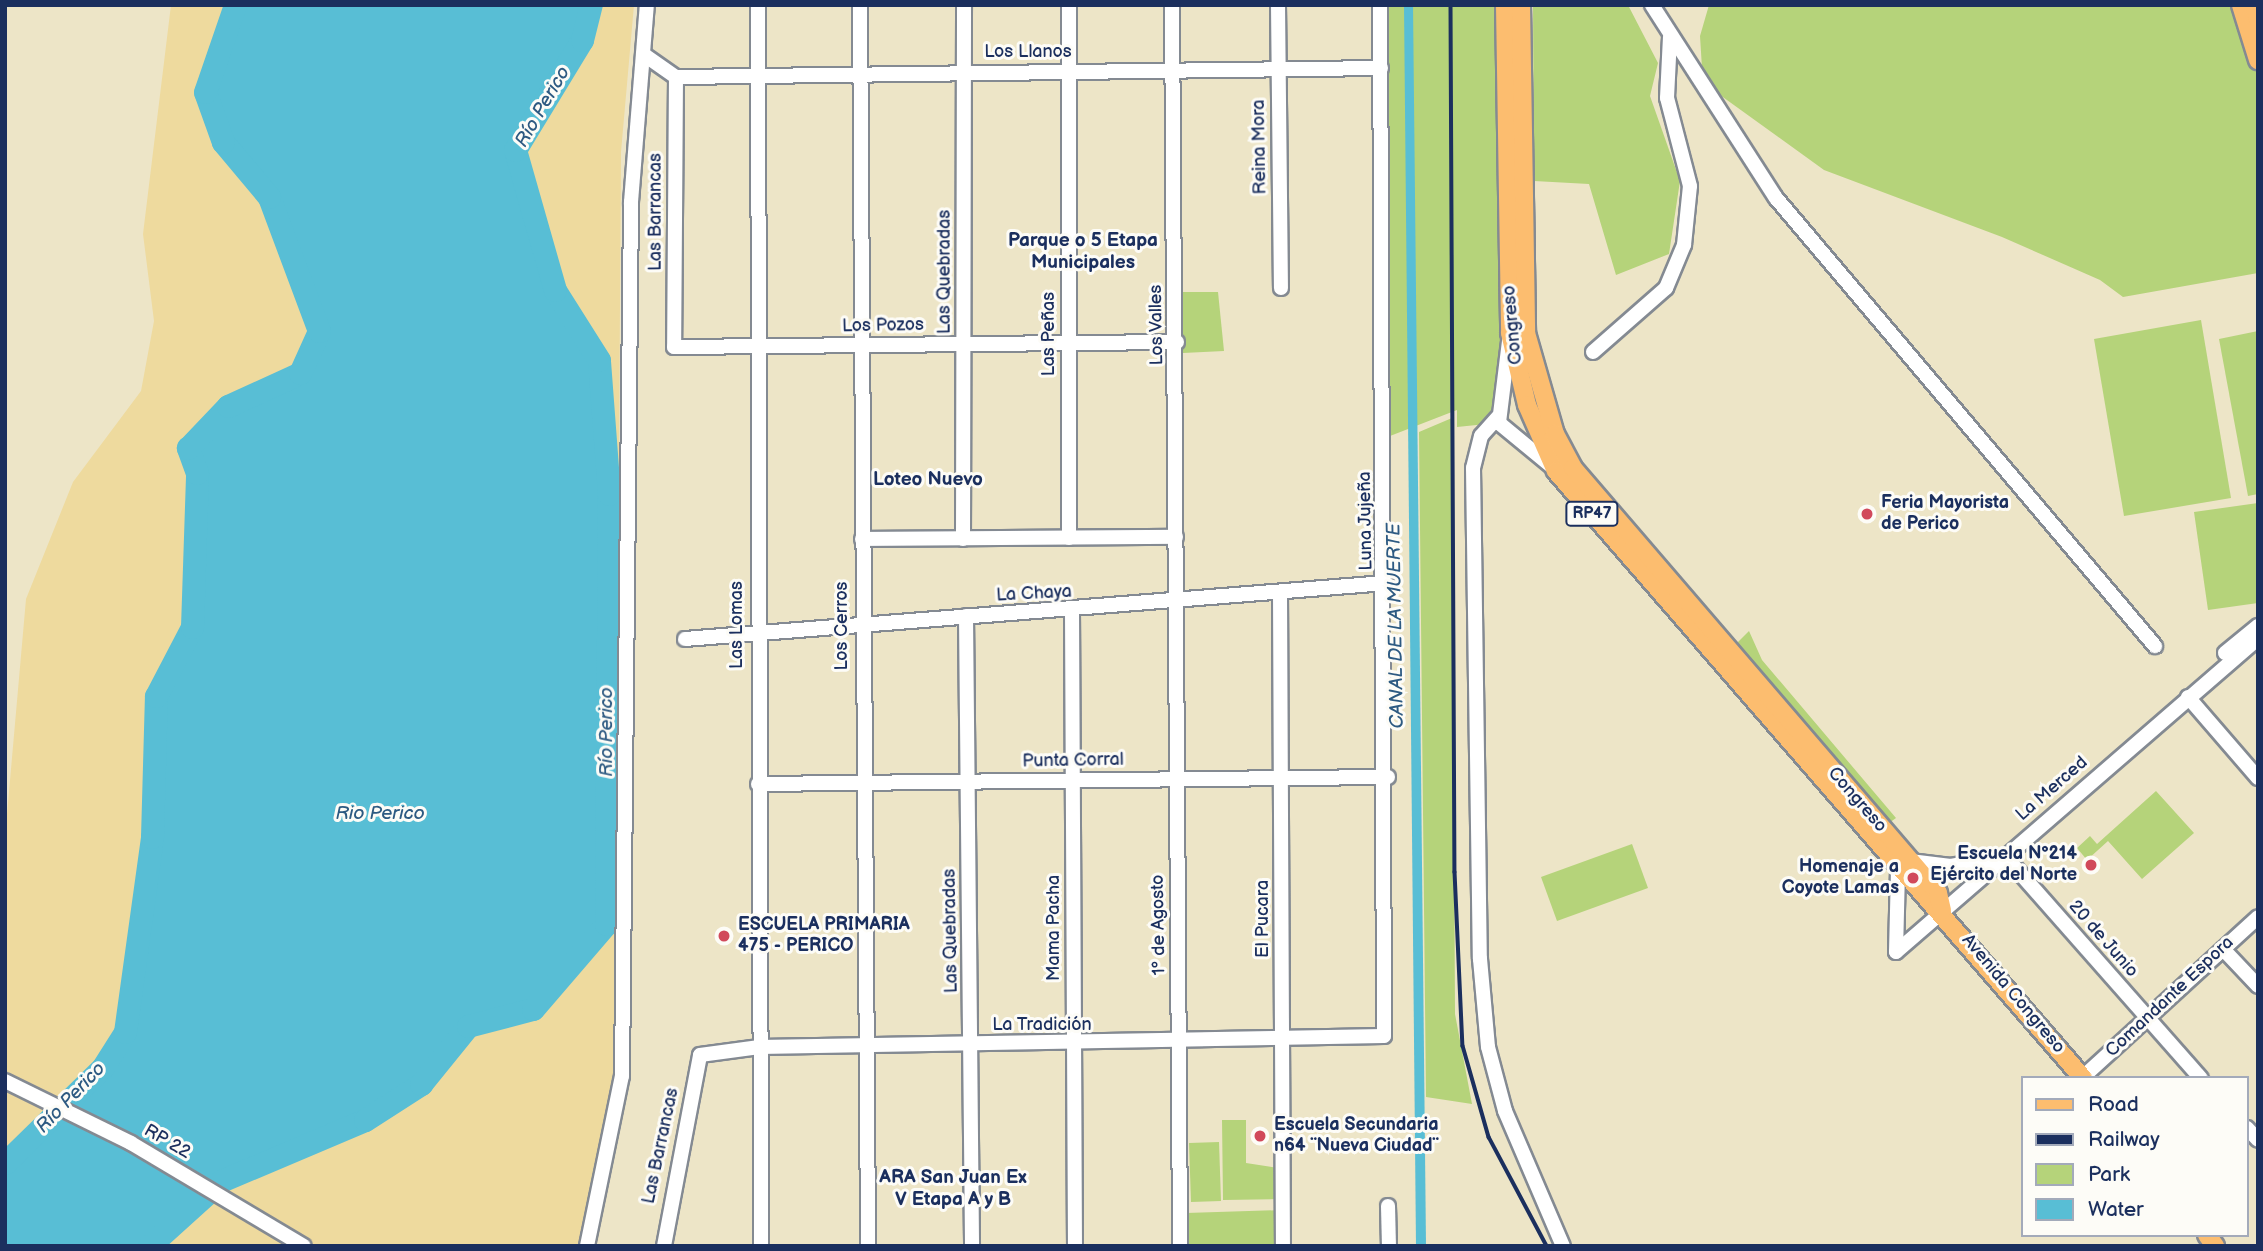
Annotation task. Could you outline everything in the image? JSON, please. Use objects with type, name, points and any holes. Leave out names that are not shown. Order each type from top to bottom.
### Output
[{"type":"main road","name":"Congreso","points":[[1505,5],[1510,333],[1527,405],[1556,471],[1904,866],[1938,893],[1942,911]]},
{"type":"main road","name":"Congreso","points":[[1521,5],[1526,333],[1555,435],[1573,467],[1904,866]]},
{"type":"main road","points":[[2241,5],[2258,60]]},
{"type":"main road","points":[[2254,5],[2258,19]]},
{"type":"main road","name":"Avenida Congreso","points":[[1942,911],[2082,1076]]},
{"type":"street","points":[[586,1246],[622,1076],[631,202],[647,5]]},
{"type":"street","name":"Las Lomas","points":[[758,5],[761,347],[755,635],[761,1246]]},
{"type":"street","name":"Los Cerros","points":[[860,5],[863,346],[861,624],[868,1246]]},
{"type":"street","name":"Las Quebradas","points":[[963,539],[964,5]]},
{"type":"street","name":"Las Peñas","points":[[1069,5],[1069,538]]},
{"type":"street","name":"Los Valles","points":[[1172,5],[1177,342],[1175,603]]},
{"type":"street","name":"Reina Mora","points":[[1278,5],[1281,288]]},
{"type":"street","name":"Luna Jujeña","points":[[1380,5],[1388,777],[1384,1036]]},
{"type":"street","points":[[1652,5],[1670,37],[1776,198],[2155,646]]},
{"type":"street","points":[[1592,352],[1665,288],[1684,245],[1690,186],[1667,97],[1670,37]]},
{"type":"street","points":[[643,54],[676,76]]},
{"type":"street","name":"Los Llanos","points":[[676,76],[1381,68]]},
{"type":"street","name":"Las Barrancas","points":[[674,347],[676,76]]},
{"type":"street","points":[[1510,333],[1498,417],[1481,436],[1473,468],[1480,959],[1488,1047],[1505,1111],[1563,1246]]},
{"type":"street","name":"Los Pozos","points":[[674,347],[1177,342]]},
{"type":"street","points":[[1498,417],[1510,436],[1556,471]]},
{"type":"street","points":[[862,539],[1176,537]]},
{"type":"street","name":"La Chaya","points":[[685,639],[966,616],[1175,603],[1386,583]]},
{"type":"street","name":"El Pucara","points":[[1280,593],[1283,1246]]},
{"type":"street","name":"1º de Agosto","points":[[1175,603],[1181,1246]]},
{"type":"street","name":"Mama Pacha","points":[[1072,611],[1075,1246]]},
{"type":"street","name":"Las Quebradas","points":[[966,616],[973,1045],[972,1246]]},
{"type":"street","points":[[2188,697],[2258,626]]},
{"type":"street","points":[[2188,697],[2258,638]]},
{"type":"street","points":[[2188,697],[2258,778]]},
{"type":"street","name":"La Merced","points":[[1904,866],[1896,952],[2188,697]]},
{"type":"street","name":"Punta Corral","points":[[758,784],[1388,777]]},
{"type":"street","points":[[1904,866],[1951,866],[2005,856]]},
{"type":"street","name":"20 de Junio","points":[[2005,856],[2199,1076]]},
{"type":"street","name":"Comandante Espora","points":[[2084,1076],[2258,917]]},
{"type":"street","points":[[2223,949],[2258,986]]},
{"type":"street","name":"La Tradición","points":[[700,1055],[759,1047],[1180,1044],[1384,1036]]},
{"type":"street","name":"Las Barrancas","points":[[664,1246],[700,1055]]},
{"type":"street","name":"RP 22","points":[[5,1081],[131,1143],[304,1246]]},
{"type":"street","points":[[1388,1206],[1389,1246]]},
{"type":"green space","points":[[1386,5],[1503,5],[1508,336],[1496,423],[1457,427],[1457,410],[1390,436]]},
{"type":"green space","points":[[1533,5],[1628,5],[1658,63],[1650,96],[1680,181],[1669,254],[1616,275],[1589,184],[1534,181]]},
{"type":"green space","points":[[1709,5],[2235,5],[2258,78],[2258,273],[2123,297],[2100,280],[2002,237],[1824,170],[1720,95],[1702,68],[1700,36]]},
{"type":"green space","points":[[1183,292],[1218,292],[1224,351],[1183,353]]},
{"type":"green space","points":[[2201,320],[2231,498],[2124,516],[2094,339]]},
{"type":"green space","points":[[2258,331],[2258,494],[2248,496],[2219,339]]},
{"type":"green space","points":[[1452,418],[1455,1014],[1472,1104],[1426,1097],[1419,432]]},
{"type":"green space","points":[[2258,503],[2258,603],[2208,610],[2194,512]]},
{"type":"green space","points":[[1749,631],[1762,660],[1896,818],[1889,823],[1733,647]]},
{"type":"green space","points":[[2156,791],[2194,833],[2142,879],[2108,841],[2087,860],[2077,848],[2090,836],[2097,844]]},
{"type":"green space","points":[[1632,844],[1648,888],[1557,921],[1541,877]]},
{"type":"green space","points":[[1222,1120],[1246,1120],[1246,1163],[1279,1168],[1279,1199],[1223,1200]]},
{"type":"green space","points":[[1219,1142],[1221,1201],[1191,1202],[1189,1143]]},
{"type":"green space","points":[[1282,1210],[1283,1246],[1187,1246],[1186,1213]]},
{"type":"sand","name":"Rio Perico","points":[[171,5],[634,5],[621,152],[615,1074],[578,1246],[5,1246],[5,837],[26,599],[73,482],[141,391],[154,321],[143,234]]},
{"type":"water","name":"Rio Perico","points":[[235,5],[591,5],[582,40],[515,150],[555,290],[599,360],[609,494],[606,924],[533,1009],[468,1026],[421,1084],[365,1120],[221,1181],[149,1246],[5,1246],[5,1163],[103,1067],[125,1032],[152,837],[156,696],[192,627],[197,473],[188,448],[228,406],[300,373],[319,331],[269,197],[223,142],[205,92]]},
{"type":"water","points":[[1404,5],[1413,5],[1426,1246],[1416,1246]]},
{"type":"waterway","name":"Río Perico","points":[[5,1163],[103,1067],[125,1032],[152,837],[156,696],[192,627],[197,473],[188,448],[228,406],[300,373],[319,331],[269,197],[223,142],[205,92],[235,5]]},
{"type":"waterway","name":"Río Perico","points":[[149,1246],[221,1181],[365,1120],[421,1084],[468,1026],[533,1009],[606,924],[609,494],[599,360],[555,290],[515,150],[582,40],[591,5]]},
{"type":"railway","points":[[1451,5],[1455,872],[1463,1046],[1489,1137],[1547,1246]]},
{"type":"place","name":"Feria Mayorista de Perico","points":[[1867,514]]},
{"type":"place","name":"Escuela Nº214 Ejército del Norte","points":[[2091,865]]},
{"type":"place","name":"Homenaje a Coyote Lamas","points":[[1913,878]]},
{"type":"place","name":"ESCUELA PRIMARIA 475 - PERICO","points":[[724,936]]},
{"type":"place","name":"Escuela Secundaria n64 ¨Nueva Ciudad¨","points":[[1260,1136]]},
{"type":"district","name":"Parque o 5 Etapa Municipales","points":[[1083,252]]},
{"type":"district","name":"Loteo Nuevo","points":[[928,480]]},
{"type":"district","name":"ARA San Juan Ex V Etapa A y B","points":[[953,1189]]},
{"type":"water label","name":"CANAL DE LA MUERTE","points":[[1396,626]]}]
